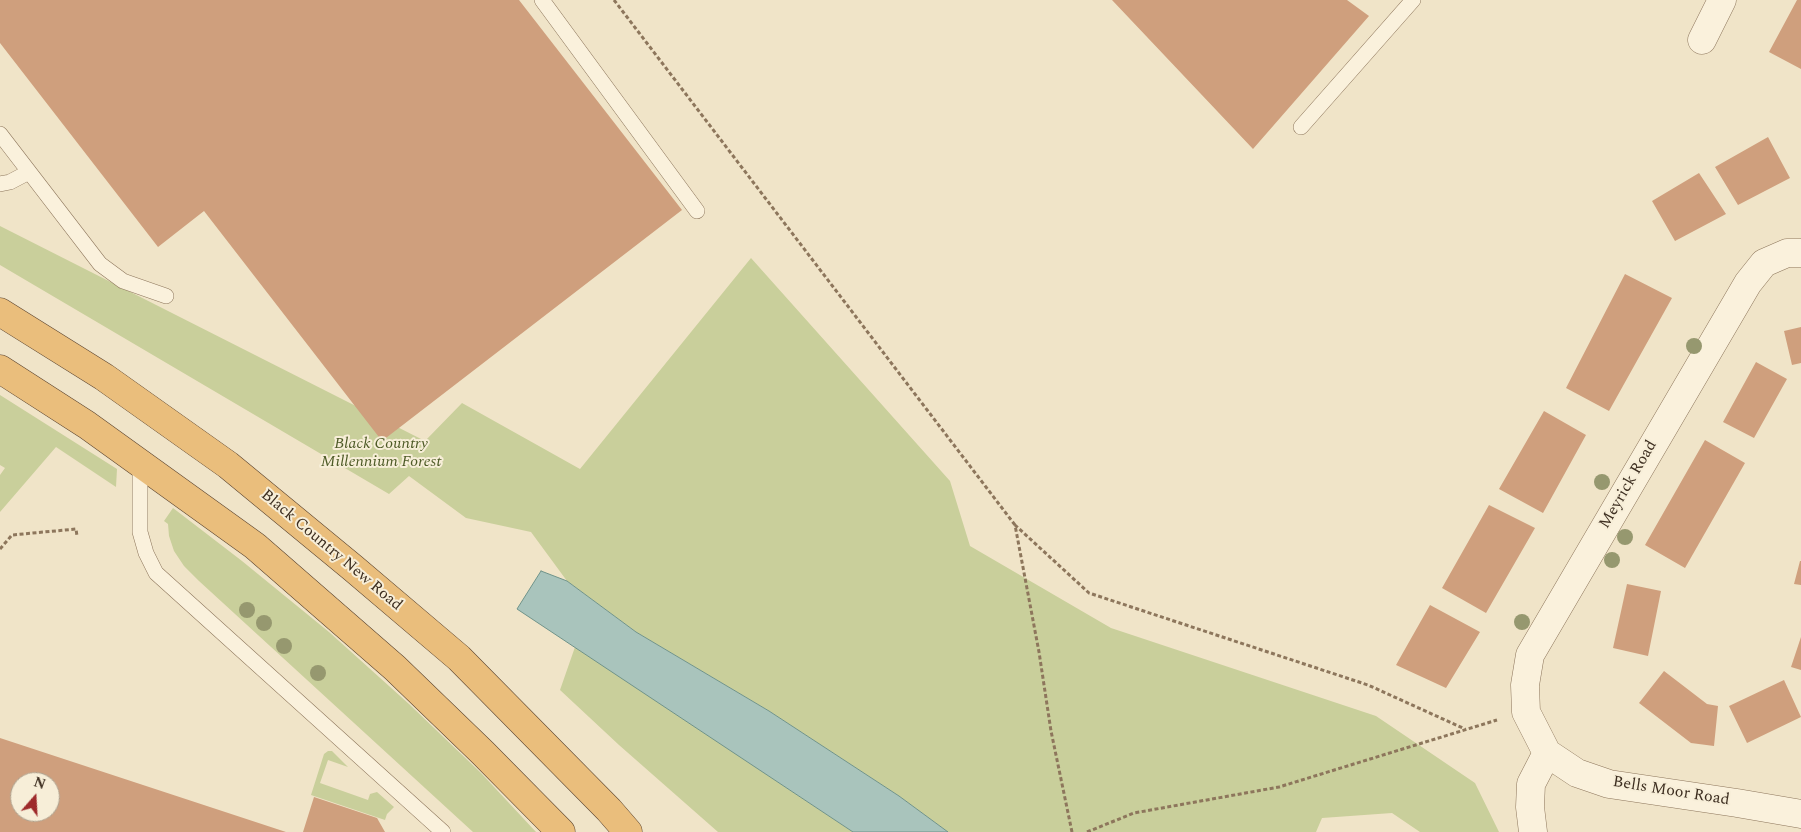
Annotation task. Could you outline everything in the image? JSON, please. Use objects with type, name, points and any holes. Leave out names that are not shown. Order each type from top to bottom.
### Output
[{"type":"highway","name":"Black Country New Road","points":[[0,312],[104,377],[228,465],[354,568],[459,658],[609,810],[628,832]]},
{"type":"highway","points":[[0,369],[87,425],[254,546],[395,668],[484,753],[561,832]]},
{"type":"street","points":[[1702,40],[1722,0]]},
{"type":"street","name":"Meyrick Road","points":[[1547,753],[1526,712],[1525,685],[1530,655],[1748,283],[1764,263],[1787,253],[1801,253]]},
{"type":"street","points":[[1534,832],[1530,807],[1532,784],[1547,753]]},
{"type":"street","name":"Bells Moor Road","points":[[1547,753],[1578,772],[1609,784],[1737,802],[1801,814]]},
{"type":"lane","points":[[542,0],[697,211]]},
{"type":"lane","points":[[1301,127],[1413,0]]},
{"type":"lane","points":[[0,134],[100,264],[123,281],[166,296]]},
{"type":"lane","points":[[0,184],[10,182],[29,172]]},
{"type":"lane","points":[[140,462],[140,532],[146,553],[156,573],[443,832]]},
{"type":"path","points":[[614,0],[1015,525],[1089,593],[1368,685],[1464,729]]},
{"type":"path","points":[[1015,525],[1039,652],[1051,731],[1072,832]]},
{"type":"path","points":[[0,549],[12,535],[76,529],[77,536]]},
{"type":"path","points":[[1087,832],[1134,813],[1279,787],[1464,729],[1526,712]]},
{"type":"green space","name":"Black Country Millennium Forest","points":[[0,226],[425,441],[462,403],[580,469],[751,258],[950,481],[970,546],[1111,628],[1376,716],[1475,783],[1499,832],[1420,832],[1392,813],[1322,818],[1316,832],[948,832],[899,796],[769,711],[636,632],[567,581],[531,532],[466,518],[409,476],[389,494],[0,265]]},
{"type":"green space","points":[[0,395],[117,469],[116,487],[56,447],[0,512],[0,475],[5,468],[0,465]]},
{"type":"green space","points":[[173,508],[329,632],[409,704],[481,773],[536,832],[473,832],[184,566],[174,551],[169,536],[168,524],[164,521]]},
{"type":"green space","points":[[575,647],[853,832],[718,832],[560,690]]},
{"type":"green space","points":[[332,751],[348,767],[328,760],[320,783],[368,800],[370,794],[377,792],[394,807],[387,814],[385,820],[311,795],[324,754]]},
{"type":"water","points":[[541,571],[567,581],[636,632],[769,711],[899,796],[948,832],[853,832],[517,609]]},
{"type":"building","points":[[0,0],[519,0],[682,210],[382,441],[204,211],[158,247],[0,43]]},
{"type":"building","points":[[1112,0],[1347,0],[1369,16],[1253,149]]},
{"type":"building","points":[[1797,0],[1801,0],[1801,69],[1769,52]]},
{"type":"building","points":[[1768,137],[1790,178],[1738,205],[1715,167]]},
{"type":"building","points":[[1699,173],[1726,214],[1675,241],[1652,201]]},
{"type":"building","points":[[1625,274],[1672,298],[1609,411],[1566,388]]},
{"type":"building","points":[[1801,327],[1801,363],[1792,365],[1784,331]]},
{"type":"building","points":[[1756,362],[1787,379],[1754,438],[1723,422]]},
{"type":"building","points":[[1544,411],[1586,435],[1543,513],[1499,489]]},
{"type":"building","points":[[1705,440],[1745,463],[1685,568],[1645,545]]},
{"type":"building","points":[[1489,505],[1535,528],[1486,613],[1442,588]]},
{"type":"building","points":[[1801,561],[1801,585],[1794,584]]},
{"type":"building","points":[[1627,584],[1661,591],[1648,656],[1613,648]]},
{"type":"building","points":[[1430,605],[1480,632],[1446,688],[1396,665]]},
{"type":"building","points":[[1801,637],[1801,670],[1791,667]]},
{"type":"building","points":[[1664,671],[1707,704],[1718,706],[1714,746],[1691,743],[1639,703]]},
{"type":"building","points":[[1784,680],[1801,717],[1747,743],[1729,706]]},
{"type":"building","points":[[0,738],[286,832],[0,832]]},
{"type":"building","points":[[314,797],[377,818],[385,832],[303,832]]}]
